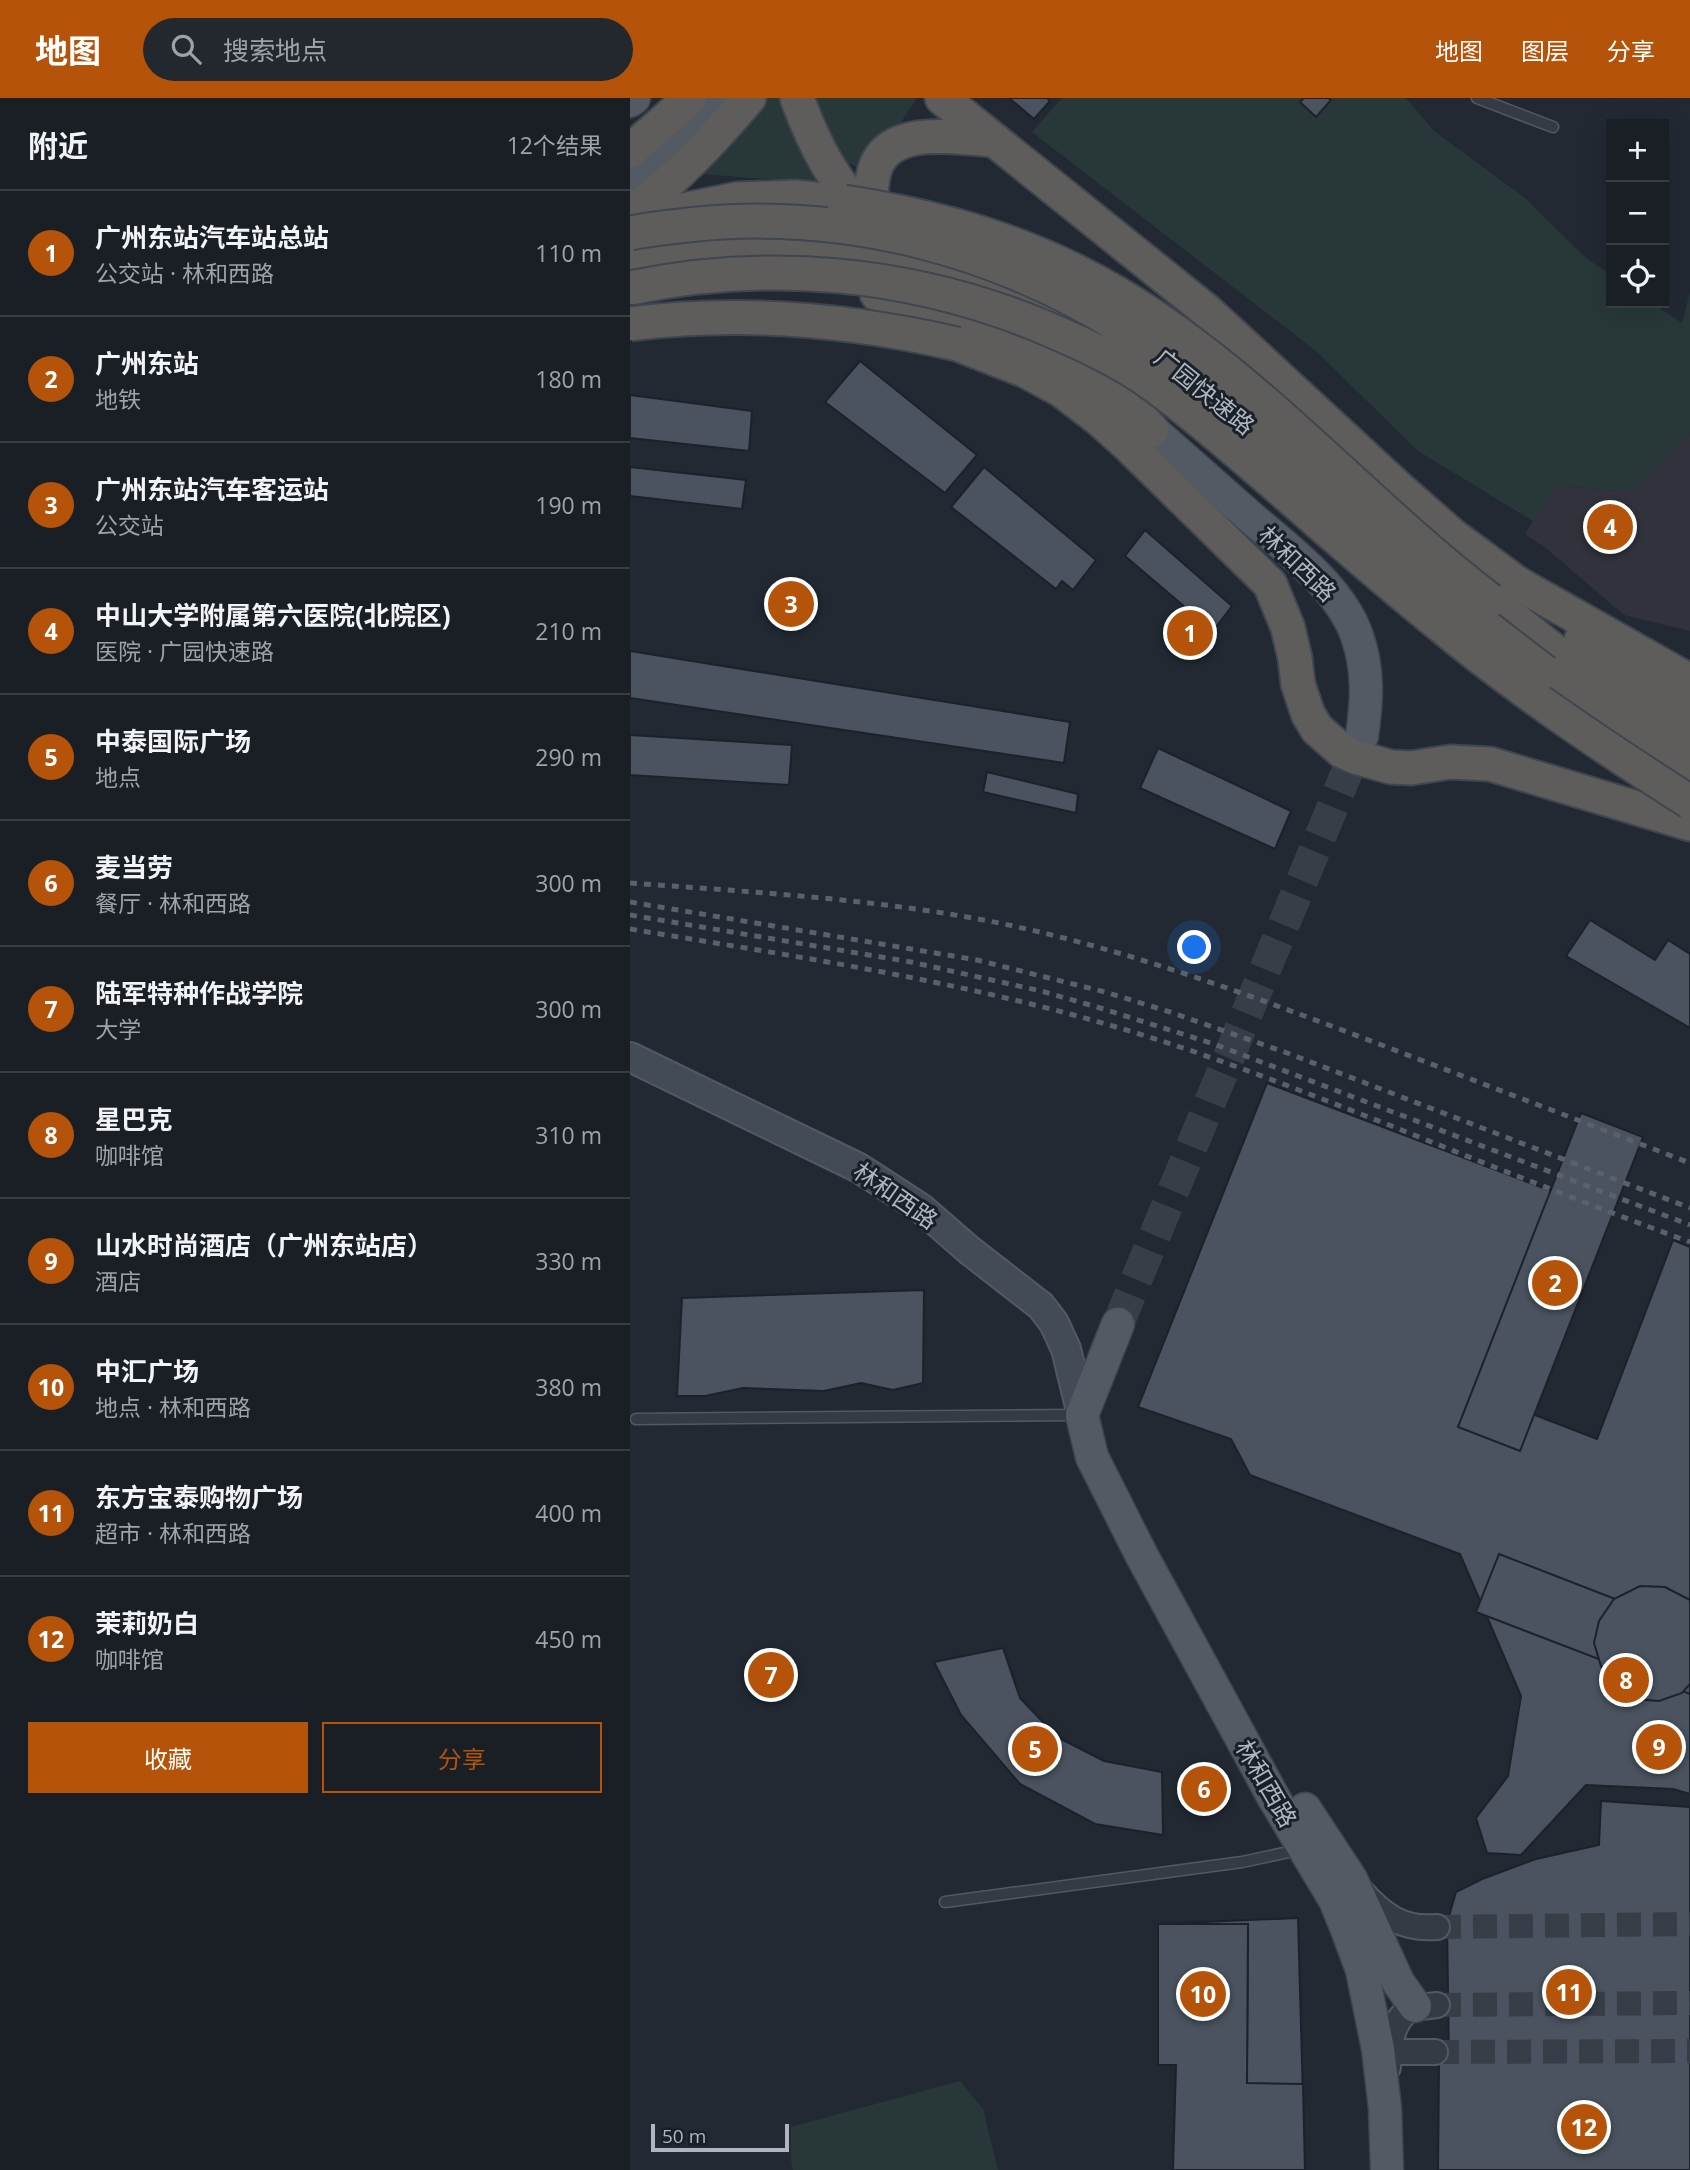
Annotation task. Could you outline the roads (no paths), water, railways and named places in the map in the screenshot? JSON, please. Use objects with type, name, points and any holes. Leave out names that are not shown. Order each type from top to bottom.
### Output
[{"type":"highway","points":[[630,151],[690,98]]},
{"type":"highway","points":[[630,213],[649,199],[720,132],[748,98]]},
{"type":"highway","points":[[797,98],[808,127],[837,183],[870,218],[907,244],[961,275]]},
{"type":"highway","points":[[945,99],[1207,311],[1452,535],[1584,643],[1690,718]]},
{"type":"highway","points":[[870,218],[875,167],[882,155],[892,146],[912,138],[995,140]]},
{"type":"highway","points":[[630,223],[737,199],[795,197],[897,210],[950,222],[1039,254],[1118,294],[1211,359],[1362,488],[1451,570],[1566,659],[1690,741]]},
{"type":"highway","name":"广园快速路","points":[[630,233],[751,220],[852,228],[936,244],[1066,296],[1131,333],[1172,363],[1422,576],[1505,642],[1591,706],[1690,772]]},
{"type":"highway","points":[[630,264],[672,255],[734,250],[826,253],[912,264],[961,275],[1059,311],[1141,359],[1244,438],[1378,555],[1395,573],[1424,621],[1437,636],[1690,822]]},
{"type":"highway","name":"广园快速路","points":[[630,288],[727,273],[849,276],[932,289],[976,302],[1017,316],[1106,356],[1143,378],[1222,438],[1391,585],[1476,654],[1616,754],[1690,802]]},
{"type":"highway","points":[[630,301],[712,288],[774,285],[877,295],[1141,359]]},
{"type":"highway","points":[[877,295],[988,330],[1063,362],[1099,381],[1127,402],[1153,430]]},
{"type":"highway","points":[[630,315],[663,324],[757,328],[848,338],[937,356],[986,372],[1027,390],[1070,416],[1139,477],[1270,584]]},
{"type":"highway","points":[[630,324],[701,317],[778,317],[895,330],[957,344],[1042,369],[1086,387],[1119,405],[1153,430]]},
{"type":"highway","points":[[957,344],[1026,371],[1060,390],[1099,419],[1270,584],[1288,628],[1298,684],[1308,714],[1317,729],[1342,751],[1391,767],[1411,768],[1450,762],[1490,764],[1690,822]]},
{"type":"highway","points":[[1493,566],[1547,601],[1690,681]]},
{"type":"highway","points":[[1490,600],[1690,718]]},
{"type":"main road","points":[[630,183],[691,129],[721,98]]},
{"type":"main road","name":"林和西路","points":[[1153,430],[1311,571],[1346,611],[1357,634],[1366,664],[1367,698],[1362,736]]},
{"type":"main road","name":"林和西路","points":[[630,1057],[859,1168],[922,1209],[1041,1307],[1054,1323],[1066,1349],[1092,1457],[1142,1556],[1275,1800],[1335,1900],[1356,1950],[1378,2049],[1385,2108],[1387,2170]]},
{"type":"main road","points":[[1082,1415],[1118,1324]]},
{"type":"main road","name":"林和西路","points":[[1082,1415],[1112,1453],[1281,1769],[1351,1879],[1398,1982],[1426,2006]]},
{"type":"street","points":[[1351,1879],[1376,1908],[1390,1917],[1427,1928],[1390,1935],[1381,1945],[1368,1997]]},
{"type":"street","points":[[1385,2108],[1390,2038],[1407,2010],[1426,2006]]},
{"type":"street","points":[[1389,2052],[1435,2052]]},
{"type":"lane","points":[[1477,98],[1553,127]]},
{"type":"lane","points":[[636,1419],[1082,1415]]},
{"type":"lane","points":[[945,1902],[1241,1862],[1305,1848]]},
{"type":"tunnel","points":[[1118,1324],[1362,736]]},
{"type":"tunnel","points":[[1437,1927],[1690,1924]]},
{"type":"tunnel","points":[[1437,2005],[1690,2003]]},
{"type":"tunnel","points":[[1435,2052],[1690,2051]]},
{"type":"railway","points":[[630,883],[815,897],[908,908],[1048,934],[1192,976],[1286,1009],[1690,1163]]},
{"type":"railway","points":[[630,902],[977,960],[1105,992],[1290,1054],[1690,1208]]},
{"type":"railway","points":[[630,915],[911,962],[1041,991],[1097,1007],[1214,1044],[1690,1225]]},
{"type":"railway","points":[[630,929],[935,982],[1116,1027],[1254,1073],[1690,1242]]},
{"type":"place","name":"中山大学附属第六医院(北院区)","points":[[1610,527]]},
{"type":"place","name":"广州东站汽车客运站","points":[[791,604]]},
{"type":"place","name":"广州东站汽车站总站","points":[[1190,633]]},
{"type":"place","name":"广州东站","points":[[1555,1283]]},
{"type":"place","name":"陆军特种作战学院","points":[[771,1675]]},
{"type":"place","name":"星巴克","points":[[1626,1680]]},
{"type":"place","name":"山水时尚酒店（广州东站店）","points":[[1659,1747]]},
{"type":"place","name":"中泰国际广场","points":[[1035,1749]]},
{"type":"place","name":"麦当劳","points":[[1204,1789]]},
{"type":"place","name":"东方宝泰购物广场","points":[[1569,1992]]},
{"type":"place","name":"中汇广场","points":[[1203,1994]]},
{"type":"place","name":"茉莉奶白","points":[[1584,2127]]}]
